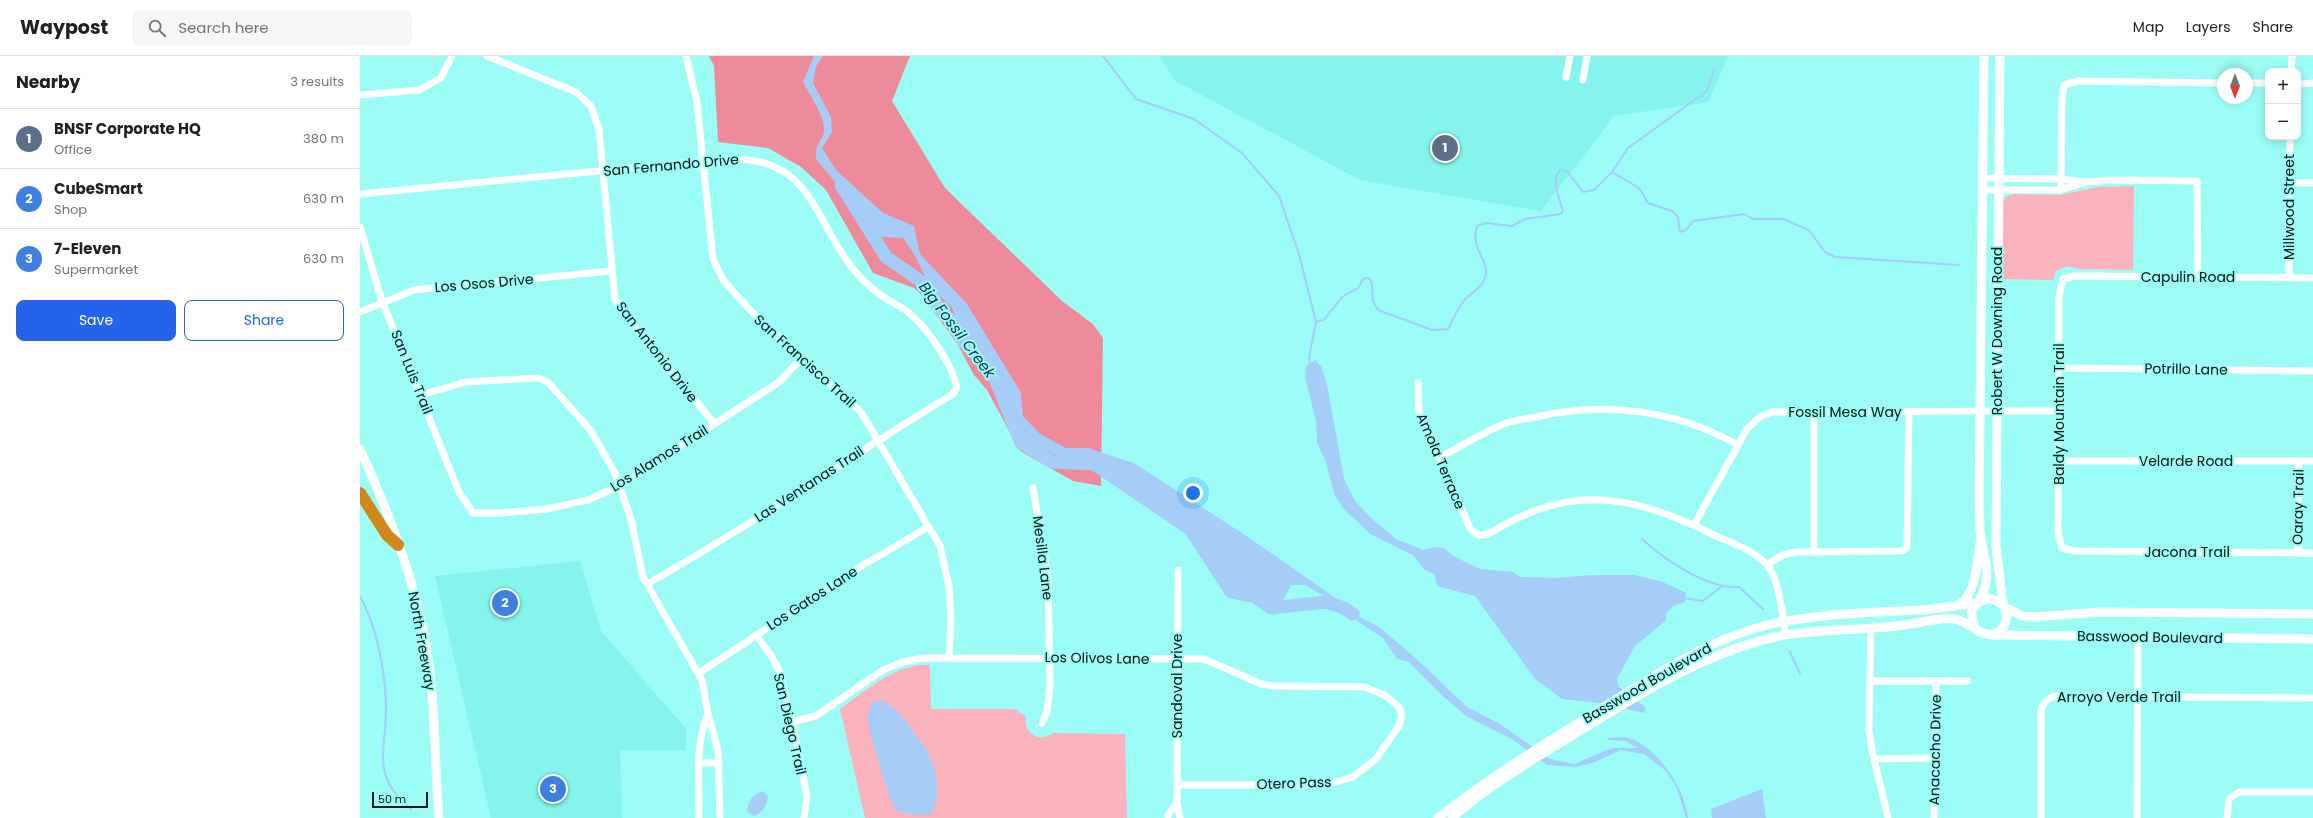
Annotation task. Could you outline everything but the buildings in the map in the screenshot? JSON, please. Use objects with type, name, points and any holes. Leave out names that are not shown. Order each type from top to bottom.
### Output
[{"type":"highway","points":[[360,493],[387,535],[398,545]]},
{"type":"main road","name":"Robert W Downing Road","points":[[1978,602],[1986,587],[1988,575],[1981,538],[1980,412],[1984,56]]},
{"type":"main road","name":"Robert W Downing Road","points":[[2000,56],[1997,190],[1996,553],[2004,606]]},
{"type":"main road","name":"North Freeway","points":[[360,449],[398,545],[412,586],[424,636],[433,705],[439,818]]},
{"type":"main road","points":[[1960,604],[1967,598],[1974,580],[1981,538]]},
{"type":"main road","points":[[1993,599],[2004,606],[2007,613],[2005,624],[1998,632],[1988,634],[1975,627],[1971,613],[1978,602],[1993,599]]},
{"type":"main road","name":"Basswood Boulevard","points":[[1438,818],[1514,768],[1708,647],[1743,632],[1814,616],[1922,610],[1978,602]]},
{"type":"main road","name":"Basswood Boulevard","points":[[2004,606],[2023,616],[2033,617],[2101,612],[2313,614]]},
{"type":"main road","name":"Basswood Boulevard","points":[[1652,682],[1718,655],[1786,635],[1871,628],[1950,618],[1975,627]]},
{"type":"main road","name":"Basswood Boulevard","points":[[1988,634],[2313,639]]},
{"type":"main road","name":"Basswood Boulevard","points":[[1452,818],[1514,768]]},
{"type":"street","points":[[360,95],[419,90],[441,78],[452,56]]},
{"type":"street","name":"San Antonio Drive","points":[[487,56],[576,92],[591,106],[599,129],[615,299],[638,331],[714,423]]},
{"type":"street","name":"San Francisco Trail","points":[[686,56],[697,102],[713,259],[724,280],[735,293],[802,359],[861,412],[878,440],[940,546],[949,586],[951,619],[949,658]]},
{"type":"street","points":[[1566,77],[1570,56]]},
{"type":"street","points":[[1583,80],[1587,56]]},
{"type":"street","points":[[2291,68],[2292,56]]},
{"type":"street","points":[[2061,190],[2062,99],[2064,85],[2077,81],[2217,83]]},
{"type":"street","points":[[2253,83],[2265,83]]},
{"type":"street","points":[[2301,84],[2313,83]]},
{"type":"street","name":"Millwood Street","points":[[2289,277],[2288,183],[2290,140]]},
{"type":"street","name":"San Fernando Drive","points":[[360,194],[702,161],[740,158],[759,161],[783,171],[797,182],[812,202],[843,256],[864,282],[907,311],[926,330],[954,375]]},
{"type":"street","points":[[1982,178],[2061,179],[2086,182],[2111,180],[2197,181],[2198,277]]},
{"type":"street","points":[[1982,190],[2061,190],[2086,182]]},
{"type":"street","points":[[2288,183],[2313,183]]},
{"type":"street","name":"San Luis Trail","points":[[360,227],[382,301],[459,492],[473,513]]},
{"type":"street","name":"Los Osos Drive","points":[[360,312],[382,301],[414,290],[612,271]]},
{"type":"street","name":"Capulin Road","points":[[2062,279],[2074,276],[2313,278]]},
{"type":"street","name":"Baldy Mountain Trail","points":[[2062,279],[2060,296],[2058,534],[2062,548]]},
{"type":"street","name":"Los Alamos Trail","points":[[473,513],[502,513],[547,509],[588,500],[619,486],[714,423],[780,382],[802,359]]},
{"type":"street","name":"Potrillo Lane","points":[[2059,368],[2313,371]]},
{"type":"street","name":"Las Ventanas Trail","points":[[647,584],[706,551],[878,440],[953,394],[957,387],[954,375]]},
{"type":"street","points":[[421,395],[466,382],[508,378],[537,378],[548,382],[591,431],[615,473],[632,519],[643,577],[699,673],[707,696],[708,714],[715,734],[719,763],[720,818]]},
{"type":"street","name":"Amola Terrace","points":[[1418,384],[1419,412],[1470,528],[1477,535],[1485,535],[1540,508],[1574,501],[1610,500],[1649,507],[1694,525]]},
{"type":"street","points":[[1439,458],[1504,424],[1548,414],[1588,409],[1626,409],[1662,414],[1700,426],[1738,445]]},
{"type":"street","name":"Fossil Mesa Way","points":[[1694,525],[1747,429],[1760,417],[1772,412],[2059,411]]},
{"type":"street","points":[[1814,412],[1814,552]]},
{"type":"street","points":[[1767,565],[1783,555],[1814,552],[1902,551],[1907,548],[1909,412]]},
{"type":"street","name":"Velarde Road","points":[[2059,461],[2313,461]]},
{"type":"street","name":"Oaray Trail","points":[[2298,553],[2299,461]]},
{"type":"street","name":"Mesilla Lane","points":[[1033,488],[1048,577],[1048,657],[1050,686],[1047,712],[1042,723]]},
{"type":"street","points":[[1694,525],[1749,552],[1767,565],[1778,592],[1786,635]]},
{"type":"street","name":"Los Gatos Lane","points":[[699,673],[860,567],[928,527]]},
{"type":"street","name":"Jacona Trail","points":[[2062,548],[2074,551],[2313,553]]},
{"type":"street","name":"Sandoval Drive","points":[[1178,570],[1177,802],[1180,818]]},
{"type":"street","points":[[1871,628],[1869,729],[1888,818]]},
{"type":"street","name":"San Diego Trail","points":[[756,635],[772,657],[779,670],[792,722],[807,797],[804,818]]},
{"type":"street","points":[[2137,818],[2138,637]]},
{"type":"street","name":"Los Olivos Lane","points":[[792,722],[816,716],[883,670],[903,662],[924,658],[1048,657],[1204,659],[1261,684],[1274,686],[1365,687],[1386,696],[1399,707],[1402,715]]},
{"type":"street","points":[[1870,681],[1968,681]]},
{"type":"street","name":"Anacacho Drive","points":[[1934,818],[1936,681]]},
{"type":"street","name":"Arroyo Verde Trail","points":[[2041,818],[2041,711],[2045,701],[2055,696],[2313,698]]},
{"type":"street","points":[[699,818],[701,736],[708,714]]},
{"type":"street","name":"Otero Pass","points":[[1177,785],[1325,785],[1353,777],[1376,759],[1399,726],[1402,715]]},
{"type":"street","points":[[701,736],[715,734]]},
{"type":"street","points":[[1875,759],[1935,758]]},
{"type":"street","points":[[700,763],[719,763]]},
{"type":"street","points":[[2227,818],[2229,799],[2239,792],[2313,792]]},
{"type":"street","name":"Sandoval Drive","points":[[1168,818],[1168,815],[1177,802]]},
{"type":"shaded area","points":[[709,56],[910,56],[892,101],[945,188],[1062,301],[1093,324],[1103,338],[1101,486],[1073,481],[1020,451],[987,390],[974,375],[958,345],[923,296],[914,288],[873,273],[826,190],[801,167],[768,148],[718,142],[714,66]]},
{"type":"shaded area","points":[[814,56],[823,56],[816,67],[813,83],[831,117],[832,132],[822,148],[836,170],[883,213],[914,226],[920,254],[967,304],[1021,393],[1023,416],[1040,434],[1066,448],[1088,448],[1134,463],[1248,537],[1360,617],[1382,629],[1422,664],[1467,707],[1500,724],[1550,759],[1574,764],[1612,748],[1638,748],[1626,741],[1608,740],[1607,738],[1625,738],[1635,740],[1654,754],[1670,773],[1682,795],[1688,818],[1686,818],[1676,786],[1666,771],[1644,754],[1621,750],[1593,763],[1577,767],[1547,765],[1512,739],[1466,716],[1443,696],[1409,662],[1397,659],[1383,638],[1357,621],[1324,596],[1305,585],[1291,585],[1275,615],[1271,613],[1252,589],[1235,590],[1230,580],[1218,569],[1183,524],[1134,483],[1091,458],[1061,458],[1024,442],[1017,431],[995,372],[979,349],[963,334],[952,308],[929,285],[916,257],[903,238],[881,237],[816,159],[816,149],[824,133],[822,118],[803,82]]},
{"type":"shaded area","points":[[1160,56],[1728,56],[1708,102],[1614,116],[1541,211],[1360,180],[1174,80]]},
{"type":"shaded area","points":[[2134,186],[2133,270],[2080,269],[2067,266],[2056,271],[2053,280],[2003,279],[2003,202],[2006,197],[2013,194],[2060,195],[2098,187]]},
{"type":"shaded area","points":[[1315,360],[1321,366],[1327,384],[1344,479],[1355,501],[1371,518],[1396,539],[1423,550],[1436,547],[1444,548],[1453,556],[1480,569],[1513,572],[1520,577],[1557,578],[1591,575],[1635,575],[1663,582],[1686,593],[1685,602],[1673,606],[1666,613],[1666,620],[1635,646],[1617,679],[1618,686],[1646,708],[1644,713],[1600,703],[1562,699],[1535,679],[1475,596],[1437,586],[1434,574],[1425,570],[1413,555],[1370,534],[1344,509],[1335,496],[1325,460],[1317,442],[1316,421],[1305,377],[1306,366]]},
{"type":"shaded area","points":[[580,561],[601,631],[686,729],[686,750],[620,750],[622,818],[491,818],[435,576]]},
{"type":"shaded area","points":[[918,665],[930,665],[931,709],[1014,709],[1026,716],[1027,727],[1033,735],[1038,737],[1048,736],[1053,733],[1125,734],[1127,818],[865,818],[840,709],[877,682],[897,672]]},
{"type":"shaded area","points":[[881,700],[892,707],[901,716],[928,752],[935,769],[937,784],[936,800],[931,814],[913,815],[903,813],[895,808],[892,803],[879,764],[868,717],[868,713],[873,702]]},
{"type":"shaded area","points":[[1762,789],[1766,818],[1712,818],[1711,809]]},
{"type":"shaded area","points":[[763,791],[768,796],[767,803],[760,813],[754,816],[747,812],[748,804],[753,796]]},
{"type":"waterway","points":[[1103,56],[1136,99],[1194,119],[1242,153],[1279,196],[1299,254],[1316,322],[1309,357],[1310,365]]},
{"type":"waterway","points":[[1316,322],[1324,320],[1342,297],[1358,288],[1363,279],[1369,278],[1372,283],[1373,301],[1378,310],[1432,330],[1448,329],[1463,302],[1483,283],[1485,278],[1486,268],[1476,240],[1475,233],[1477,226],[1486,223],[1512,226],[1525,219],[1561,214],[1563,211],[1556,185],[1557,175],[1560,170],[1567,171],[1583,192],[1594,190],[1612,172],[1628,148],[1707,91],[1714,70]]},
{"type":"waterway","points":[[1612,172],[1639,188],[1648,203],[1672,211],[1678,217],[1680,232],[1686,230],[1693,221],[1744,214],[1753,219],[1783,219],[1809,230],[1825,252],[1835,257],[1959,265]]},
{"type":"waterway","name":"Big Fossil Creek","points":[[841,185],[886,257],[925,284],[941,311],[957,326],[963,341],[992,371],[1021,443],[1052,462],[1094,464],[1190,529],[1231,592],[1255,597],[1271,608],[1326,602],[1344,608],[1353,614]]},
{"type":"waterway","points":[[1642,539],[1662,556],[1687,572],[1714,583],[1739,587],[1763,609]]},
{"type":"waterway","points":[[1683,598],[1703,601],[1722,586]]},
{"type":"waterway","points":[[360,596],[375,634],[379,648],[383,675],[386,702],[383,746],[385,772],[389,784],[411,809]]},
{"type":"waterway","points":[[1790,652],[1800,674]]},
{"type":"place","name":"BNSF Corporate HQ","points":[[1445,148]]},
{"type":"place","name":"CubeSmart","points":[[505,603]]},
{"type":"place","name":"7-Eleven","points":[[553,789]]}]
